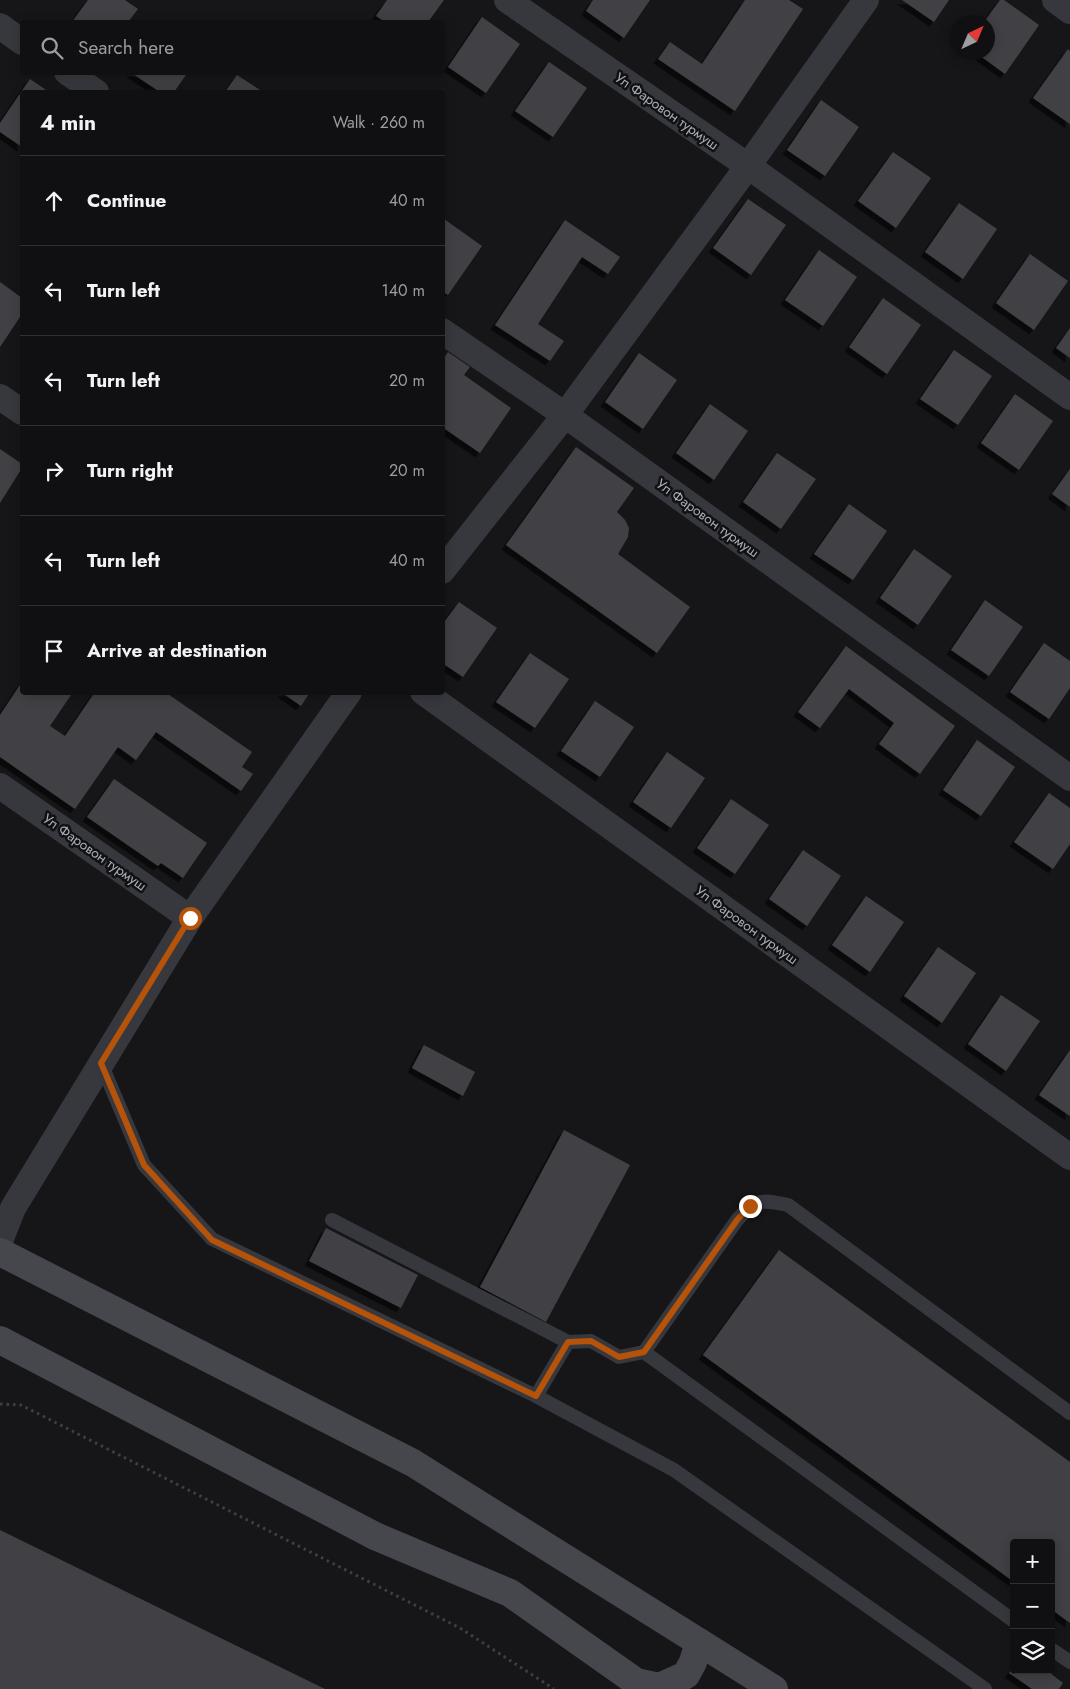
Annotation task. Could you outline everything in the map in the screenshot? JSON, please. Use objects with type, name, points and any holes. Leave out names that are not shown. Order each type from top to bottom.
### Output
[{"type":"street","name":"Ул Фаровон турмуш","points":[[507,0],[748,166],[1070,397]]},
{"type":"street","points":[[445,566],[565,415],[748,166],[866,0]]},
{"type":"street","points":[[1055,0],[1070,11]]},
{"type":"street","points":[[0,26],[20,41]]},
{"type":"street","points":[[71,75],[93,90]]},
{"type":"street","name":"Ул Фаровон турмуш","points":[[445,332],[565,415],[1070,778]]},
{"type":"street","points":[[0,397],[20,411]]},
{"type":"street","points":[[0,1241],[13,1208],[190,918],[347,695]]},
{"type":"street","name":"Ул Фаровон турмуш","points":[[427,695],[1070,1157]]},
{"type":"street","name":"Ул Фаровон турмуш","points":[[0,786],[190,918]]},
{"type":"street","points":[[0,1252],[413,1463],[774,1689]]},
{"type":"street","points":[[0,1340],[374,1536],[510,1593],[641,1685],[659,1687],[686,1675],[693,1662],[699,1642]]},
{"type":"lane","points":[[101,1063],[144,1165],[212,1240],[536,1396],[674,1470],[985,1689]]},
{"type":"lane","points":[[332,1220],[568,1342],[591,1341],[619,1357],[644,1352],[737,1220],[750,1206],[767,1200],[788,1205],[1070,1413]]},
{"type":"lane","points":[[536,1396],[568,1342]]},
{"type":"lane","points":[[644,1352],[1010,1618]]},
{"type":"lane","points":[[1055,1652],[1070,1662]]},
{"type":"path","points":[[0,1404],[21,1405],[460,1628],[554,1689]]},
{"type":"building","points":[[88,0],[125,0],[138,9],[130,20],[73,20]]},
{"type":"building","points":[[387,0],[444,0],[429,20],[382,20],[376,16]]},
{"type":"building","points":[[593,0],[650,0],[624,38],[586,11]]},
{"type":"building","points":[[745,0],[789,0],[803,9],[735,111],[658,59],[670,42],[702,64]]},
{"type":"building","points":[[902,0],[949,0],[934,22]]},
{"type":"building","points":[[1000,0],[1004,0],[1039,25],[1005,74],[986,60],[995,60],[995,15],[989,15]]},
{"type":"building","points":[[482,17],[520,44],[486,93],[448,67]]},
{"type":"building","points":[[1068,49],[1070,51],[1070,124],[1033,98]]},
{"type":"building","points":[[549,62],[587,88],[553,137],[515,111]]},
{"type":"building","points":[[134,75],[186,75],[175,90],[157,90]]},
{"type":"building","points":[[237,75],[260,90],[226,90]]},
{"type":"building","points":[[30,79],[46,90],[22,90]]},
{"type":"building","points":[[20,94],[20,146],[0,132],[0,123]]},
{"type":"building","points":[[821,100],[859,127],[825,176],[787,150]]},
{"type":"building","points":[[893,152],[931,178],[896,228],[858,201]]},
{"type":"building","points":[[748,199],[786,225],[751,275],[713,248]]},
{"type":"building","points":[[959,203],[997,229],[963,279],[925,252]]},
{"type":"building","points":[[445,220],[482,246],[448,295],[445,293]]},
{"type":"building","points":[[565,220],[620,257],[608,274],[582,257],[538,324],[564,341],[550,361],[495,325]]},
{"type":"building","points":[[819,250],[857,277],[823,326],[785,300]]},
{"type":"building","points":[[1030,254],[1068,281],[1034,330],[996,303]]},
{"type":"building","points":[[0,282],[20,297],[20,317],[0,347]]},
{"type":"building","points":[[883,298],[921,325],[887,374],[849,347]]},
{"type":"building","points":[[1070,328],[1070,358],[1056,348]]},
{"type":"building","points":[[954,350],[992,376],[958,425],[920,399]]},
{"type":"building","points":[[448,352],[470,367],[464,375],[511,408],[480,453],[445,429],[445,356]]},
{"type":"building","points":[[639,353],[677,380],[643,429],[605,402]]},
{"type":"building","points":[[1015,394],[1053,421],[1019,470],[981,443]]},
{"type":"building","points":[[710,404],[748,431],[714,480],[676,453]]},
{"type":"building","points":[[576,447],[634,488],[617,512],[625,520],[629,528],[628,537],[618,554],[690,607],[657,653],[506,545]]},
{"type":"building","points":[[0,449],[20,463],[20,471],[0,503]]},
{"type":"building","points":[[777,453],[816,479],[781,529],[743,502]]},
{"type":"building","points":[[1070,469],[1070,507],[1052,494]]},
{"type":"building","points":[[849,504],[887,531],[853,580],[814,554]]},
{"type":"building","points":[[914,549],[952,576],[918,625],[880,598]]},
{"type":"building","points":[[985,600],[1023,627],[989,676],[951,650]]},
{"type":"building","points":[[459,602],[497,628],[463,677],[445,665],[445,621]]},
{"type":"building","points":[[1044,643],[1070,661],[1070,688],[1049,719],[1010,692]]},
{"type":"building","points":[[846,646],[955,726],[920,774],[879,744],[894,723],[849,689],[820,728],[798,712]]},
{"type":"building","points":[[530,653],[569,679],[535,728],[496,702]]},
{"type":"building","points":[[20,685],[20,695],[71,695],[50,726],[65,736],[93,695],[169,695],[252,752],[242,767],[253,774],[241,791],[156,732],[136,760],[118,747],[75,809],[0,757],[0,715]]},
{"type":"building","points":[[285,695],[308,695],[301,706]]},
{"type":"building","points":[[595,701],[634,727],[600,777],[561,751]]},
{"type":"building","points":[[977,740],[1015,767],[981,816],[943,790]]},
{"type":"building","points":[[667,752],[705,778],[671,828],[633,802]]},
{"type":"building","points":[[114,779],[207,843],[183,878],[161,863],[158,866],[87,817]]},
{"type":"building","points":[[1049,793],[1070,808],[1070,844],[1053,869],[1014,842]]},
{"type":"building","points":[[731,799],[769,825],[735,874],[697,848]]},
{"type":"building","points":[[803,850],[841,876],[807,926],[769,899]]},
{"type":"building","points":[[866,896],[904,922],[870,972],[832,945]]},
{"type":"building","points":[[938,947],[976,973],[942,1023],[904,996]]},
{"type":"building","points":[[1001,995],[1040,1021],[1006,1071],[968,1044]]},
{"type":"building","points":[[424,1045],[475,1072],[463,1096],[412,1068]]},
{"type":"building","points":[[1070,1050],[1070,1116],[1039,1095]]},
{"type":"building","points":[[564,1130],[630,1165],[546,1322],[480,1287]]},
{"type":"building","points":[[326,1228],[418,1275],[401,1308],[309,1261]]},
{"type":"building","points":[[779,1250],[1070,1462],[1070,1623],[1055,1612],[1055,1539],[1010,1539],[1010,1579],[703,1355]]},
{"type":"building","points":[[0,1530],[325,1689],[0,1689]]},
{"type":"building","points":[[1010,1674],[1051,1674],[1063,1683],[1059,1689],[1032,1689]]},
{"type":"route","points":[[190,918],[101,1063],[144,1165],[212,1240],[536,1396],[568,1342],[591,1341],[619,1357],[644,1352],[737,1220],[750,1206]]}]
